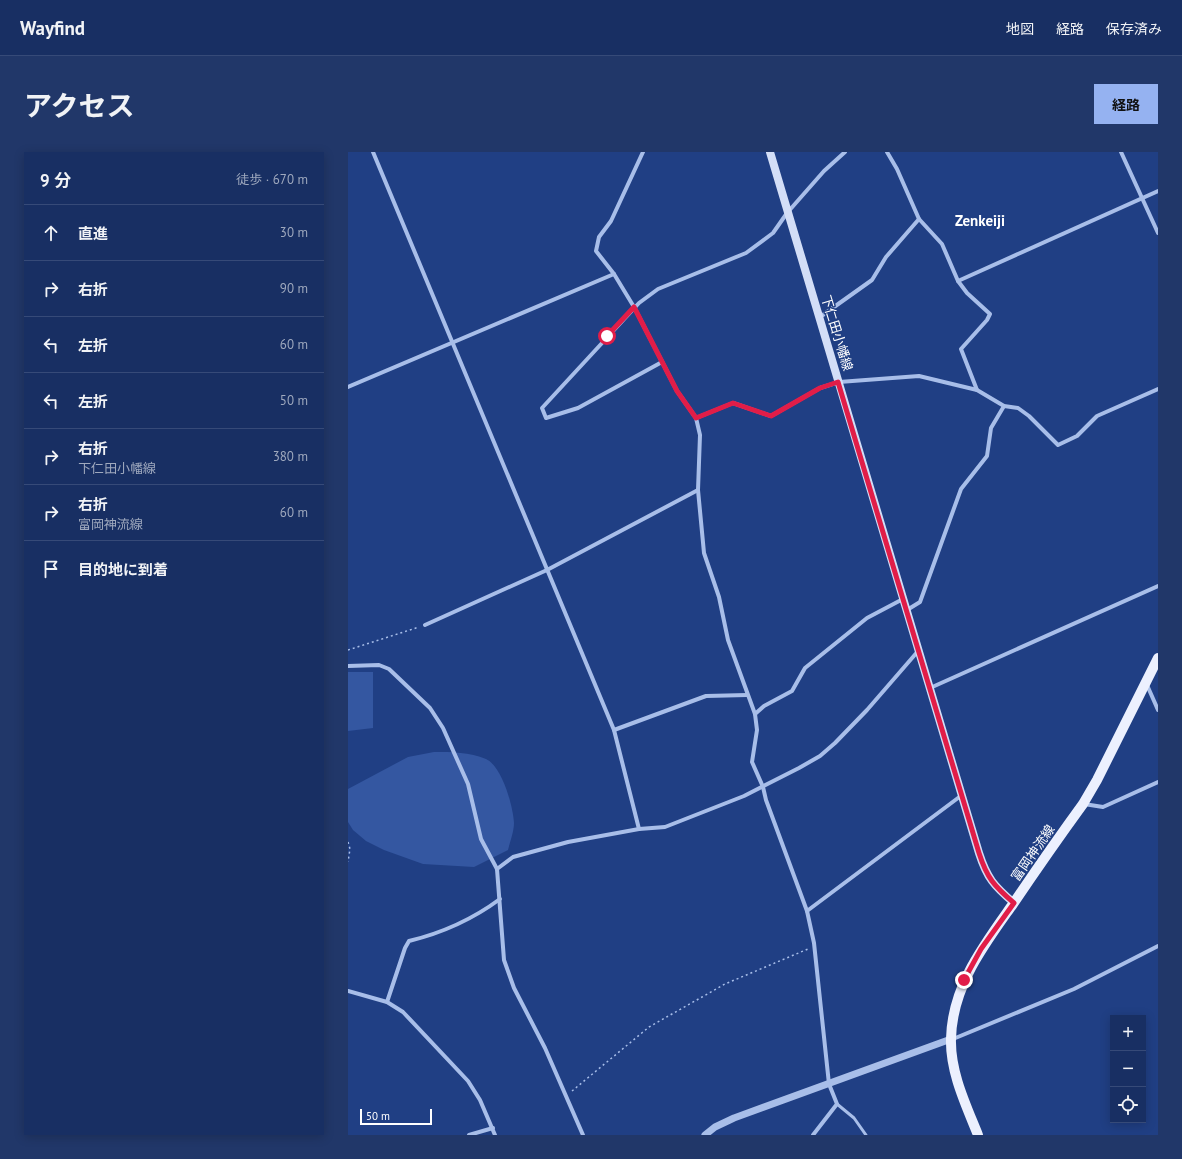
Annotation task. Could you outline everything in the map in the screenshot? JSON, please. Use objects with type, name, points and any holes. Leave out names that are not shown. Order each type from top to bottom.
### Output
[{"type":"main road","name":"下仁田小幡線","points":[[770,152],[985,871],[994,886],[1014,903]]},
{"type":"main road","name":"富岡神流線","points":[[978,1135],[957,1079],[951,1039],[956,1006],[964,980],[981,949],[1082,804],[1097,780],[1158,658]]},
{"type":"street","points":[[373,152],[614,730],[639,829]]},
{"type":"street","points":[[643,152],[611,220],[599,237],[596,251],[614,274],[634,307],[677,391],[696,418],[700,435],[698,490],[704,553],[719,597],[728,640],[755,714],[757,730],[752,762],[763,787],[766,800],[807,911],[814,946],[829,1084],[837,1104],[813,1135]]},
{"type":"street","points":[[662,362],[578,408],[546,418],[542,408],[634,307],[658,289],[746,253],[773,233],[787,213],[824,171],[845,152]]},
{"type":"street","points":[[887,152],[919,219],[942,244],[958,281],[967,293],[990,314],[987,320],[961,349],[977,390]]},
{"type":"street","points":[[1121,152],[1158,233]]},
{"type":"street","points":[[958,281],[1158,191]]},
{"type":"street","points":[[820,317],[872,280],[886,257],[919,219]]},
{"type":"street","points":[[348,387],[614,274]]},
{"type":"street","points":[[696,418],[733,403],[771,416],[820,388],[838,382],[919,376],[977,390],[1004,406],[1018,408],[1029,416],[1058,445],[1077,436],[1097,416],[1158,390]]},
{"type":"street","points":[[907,610],[920,602],[961,488],[987,456],[991,428],[1004,406]]},
{"type":"street","points":[[425,625],[547,570],[698,490]]},
{"type":"street","points":[[930,688],[1158,586]]},
{"type":"street","points":[[755,714],[764,706],[792,691],[805,668],[867,618],[904,599]]},
{"type":"street","points":[[497,869],[513,856],[568,842],[639,829],[665,828],[763,787],[820,756],[835,743],[867,710],[919,650]]},
{"type":"street","points":[[348,666],[372,665],[389,669],[430,708],[443,728],[468,784],[481,839],[497,869],[504,960],[511,981],[566,1095],[583,1135]]},
{"type":"street","points":[[1146,683],[1158,710]]},
{"type":"street","points":[[614,730],[706,696],[747,695]]},
{"type":"street","points":[[1082,804],[1103,806],[1158,782]]},
{"type":"street","points":[[807,911],[962,794]]},
{"type":"street","points":[[387,1002],[405,948],[409,941],[436,935],[487,909],[500,899]]},
{"type":"street","points":[[705,1135],[715,1127],[734,1118],[951,1039],[1074,989],[1158,946]]},
{"type":"street","points":[[348,991],[387,1002],[403,1012],[468,1080],[480,1100],[495,1135]]},
{"type":"street","points":[[469,1135],[493,1128]]},
{"type":"lane","points":[[837,1104],[854,1118],[866,1135]]},
{"type":"path","points":[[348,650],[425,625]]},
{"type":"path","points":[[348,842],[350,849],[348,862]]},
{"type":"path","points":[[566,1095],[620,1053],[649,1027],[725,984],[814,946]]},
{"type":"shaded area","points":[[348,672],[373,672],[373,728],[348,731]]},
{"type":"shaded area","points":[[434,752],[474,755],[486,759],[492,763],[506,787],[513,816],[514,823],[508,850],[474,867],[423,864],[384,850],[366,841],[353,830],[348,822],[348,789],[408,757]]},
{"type":"district","name":"Zenkeiji","points":[[980,220]]},
{"type":"route","points":[[607,336],[634,307],[677,391],[696,418],[733,403],[771,416],[820,388],[838,382],[872,490],[985,871],[994,886],[1014,903],[981,949],[964,980]]}]
